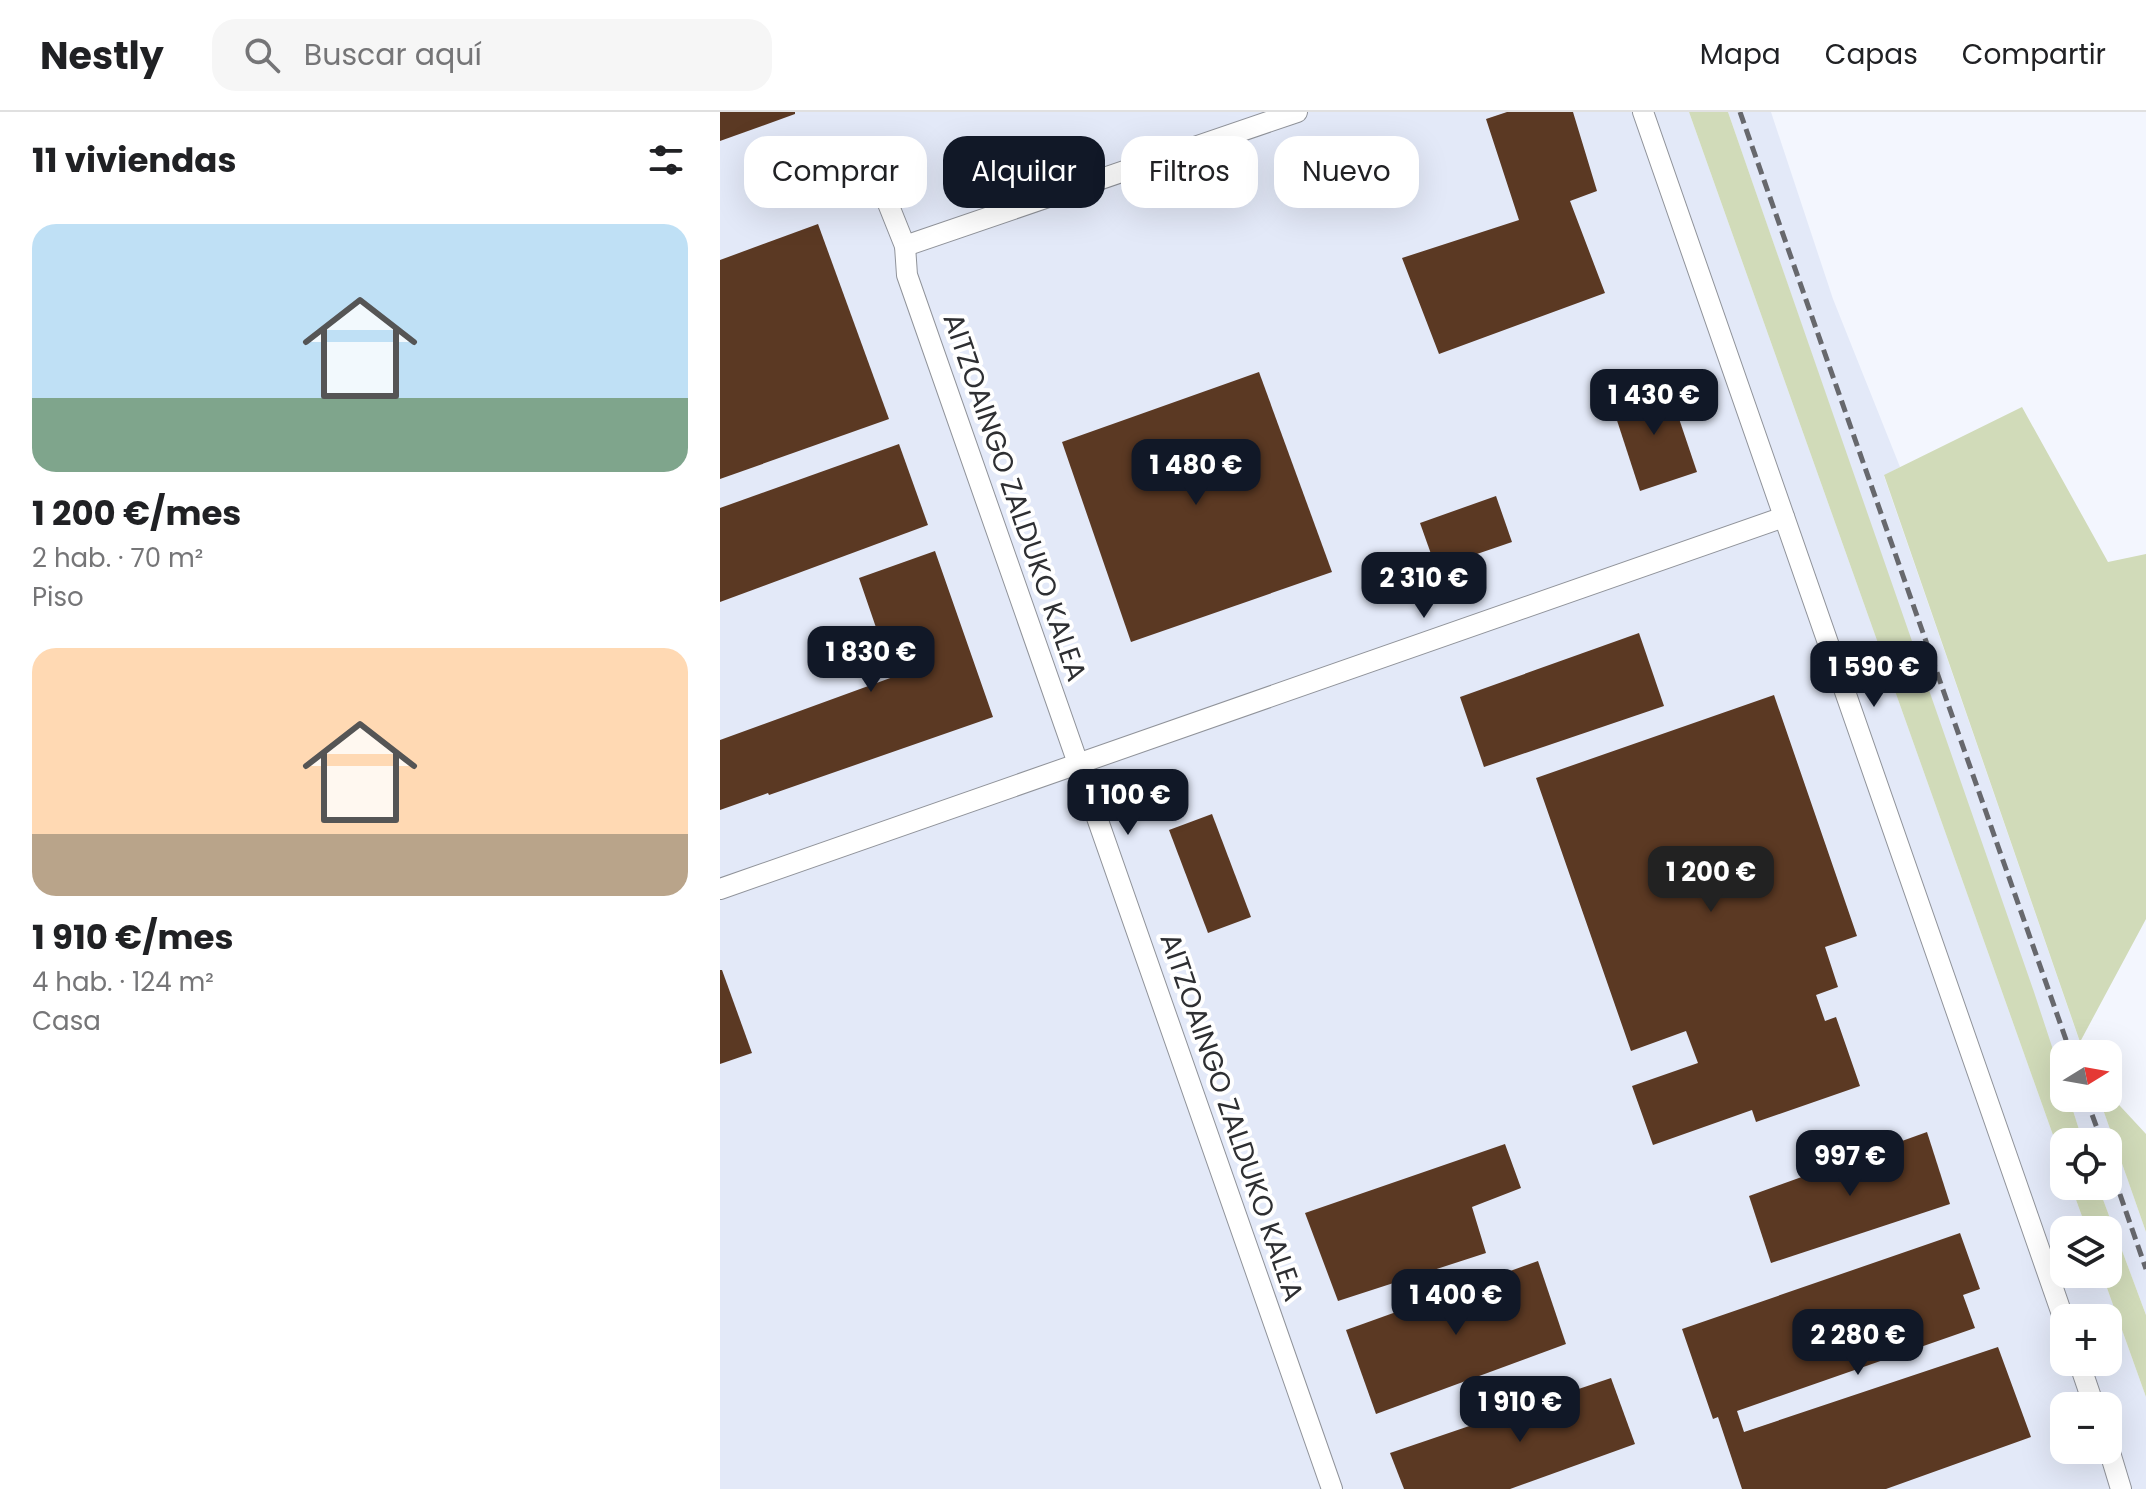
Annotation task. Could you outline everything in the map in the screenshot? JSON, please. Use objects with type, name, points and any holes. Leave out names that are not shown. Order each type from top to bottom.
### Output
[{"type":"street","points":[[905,246],[1297,112]]},
{"type":"street","points":[[1643,112],[2058,1304]]},
{"type":"street","name":"AITZOAINGO ZALDUKO KALEA","points":[[890,208],[905,246],[907,275],[1332,1489]]},
{"type":"street","points":[[720,889],[1784,517]]},
{"type":"street","points":[[2113,1464],[2121,1489]]},
{"type":"shaded area","points":[[720,112],[1689,112],[2050,1128],[2050,1200],[2076,1200],[2082,1216],[2050,1216],[2050,1288],[2107,1288],[2113,1304],[2050,1304],[2050,1376],[2122,1376],[2122,1330],[2146,1397],[2146,1489],[720,1489]]},
{"type":"shaded area","points":[[1728,112],[1771,112],[1833,299],[1900,467],[1884,476],[2079,1040],[2050,1040],[2050,1043]]},
{"type":"shaded area","points":[[2073,1112],[2104,1112],[2110,1128],[2079,1128]]},
{"type":"shaded area","points":[[2122,1164],[2146,1232],[2146,1315],[2122,1250],[2122,1216],[2109,1216],[2103,1200],[2122,1200]]},
{"type":"green space","points":[[1689,112],[1728,112],[2050,1041],[2050,1112],[2073,1112],[2079,1128],[2050,1128]]},
{"type":"green space","points":[[2022,407],[2108,562],[2146,554],[2146,919],[2081,1040],[2079,1040],[1884,475]]},
{"type":"green space","points":[[2122,1108],[2146,1134],[2146,1232],[2122,1164],[2122,1128],[2110,1128],[2104,1112],[2122,1112]]},
{"type":"green space","points":[[2076,1200],[2103,1200],[2109,1216],[2082,1216]]},
{"type":"green space","points":[[2122,1250],[2146,1315],[2146,1397],[2122,1330],[2122,1304],[2113,1304],[2107,1288],[2122,1288]]},
{"type":"building","points":[[720,112],[795,112],[795,114],[720,141]]},
{"type":"building","points":[[1507,112],[1573,112],[1597,191],[1570,201],[1605,293],[1439,354],[1402,258],[1519,220],[1486,119]]},
{"type":"building","points":[[818,224],[889,419],[720,479],[720,260]]},
{"type":"building","points":[[1259,372],[1332,572],[1131,642],[1062,442]]},
{"type":"building","points":[[1667,383],[1697,472],[1640,491],[1611,402]]},
{"type":"building","points":[[899,444],[928,525],[720,602],[720,508]]},
{"type":"building","points":[[1496,496],[1512,542],[1436,568],[1420,523]]},
{"type":"building","points":[[935,551],[993,717],[720,810],[720,740],[893,677],[859,578]]},
{"type":"building","points":[[1639,633],[1664,706],[1484,767],[1460,697]]},
{"type":"building","points":[[1774,695],[1857,936],[1825,947],[1838,987],[1816,995],[1825,1021],[1836,1017],[1860,1086],[1756,1122],[1752,1110],[1653,1145],[1632,1086],[1698,1063],[1686,1031],[1631,1051],[1536,778]]},
{"type":"building","points":[[1212,814],[1251,917],[1208,933],[1169,830]]},
{"type":"building","points":[[720,970],[752,1053],[720,1064]]},
{"type":"building","points":[[1927,1132],[1950,1204],[1771,1263],[1749,1196]]},
{"type":"building","points":[[1505,1144],[1521,1188],[1472,1207],[1486,1253],[1338,1301],[1305,1213]]},
{"type":"building","points":[[1960,1233],[1980,1289],[1963,1295],[1975,1328],[1737,1411],[1744,1432],[1998,1347],[2031,1437],[1886,1489],[1742,1489],[1718,1417],[1713,1419],[1682,1329]]},
{"type":"building","points":[[1538,1261],[1566,1344],[1376,1414],[1346,1330]]},
{"type":"building","points":[[1611,1378],[1635,1444],[1510,1489],[1404,1489],[1390,1453]]},
{"type":"railway","points":[[1740,112],[2066,1040]]},
{"type":"railway","points":[[2091,1112],[2097,1128]]},
{"type":"railway","points":[[2122,1200],[2146,1269]]}]
